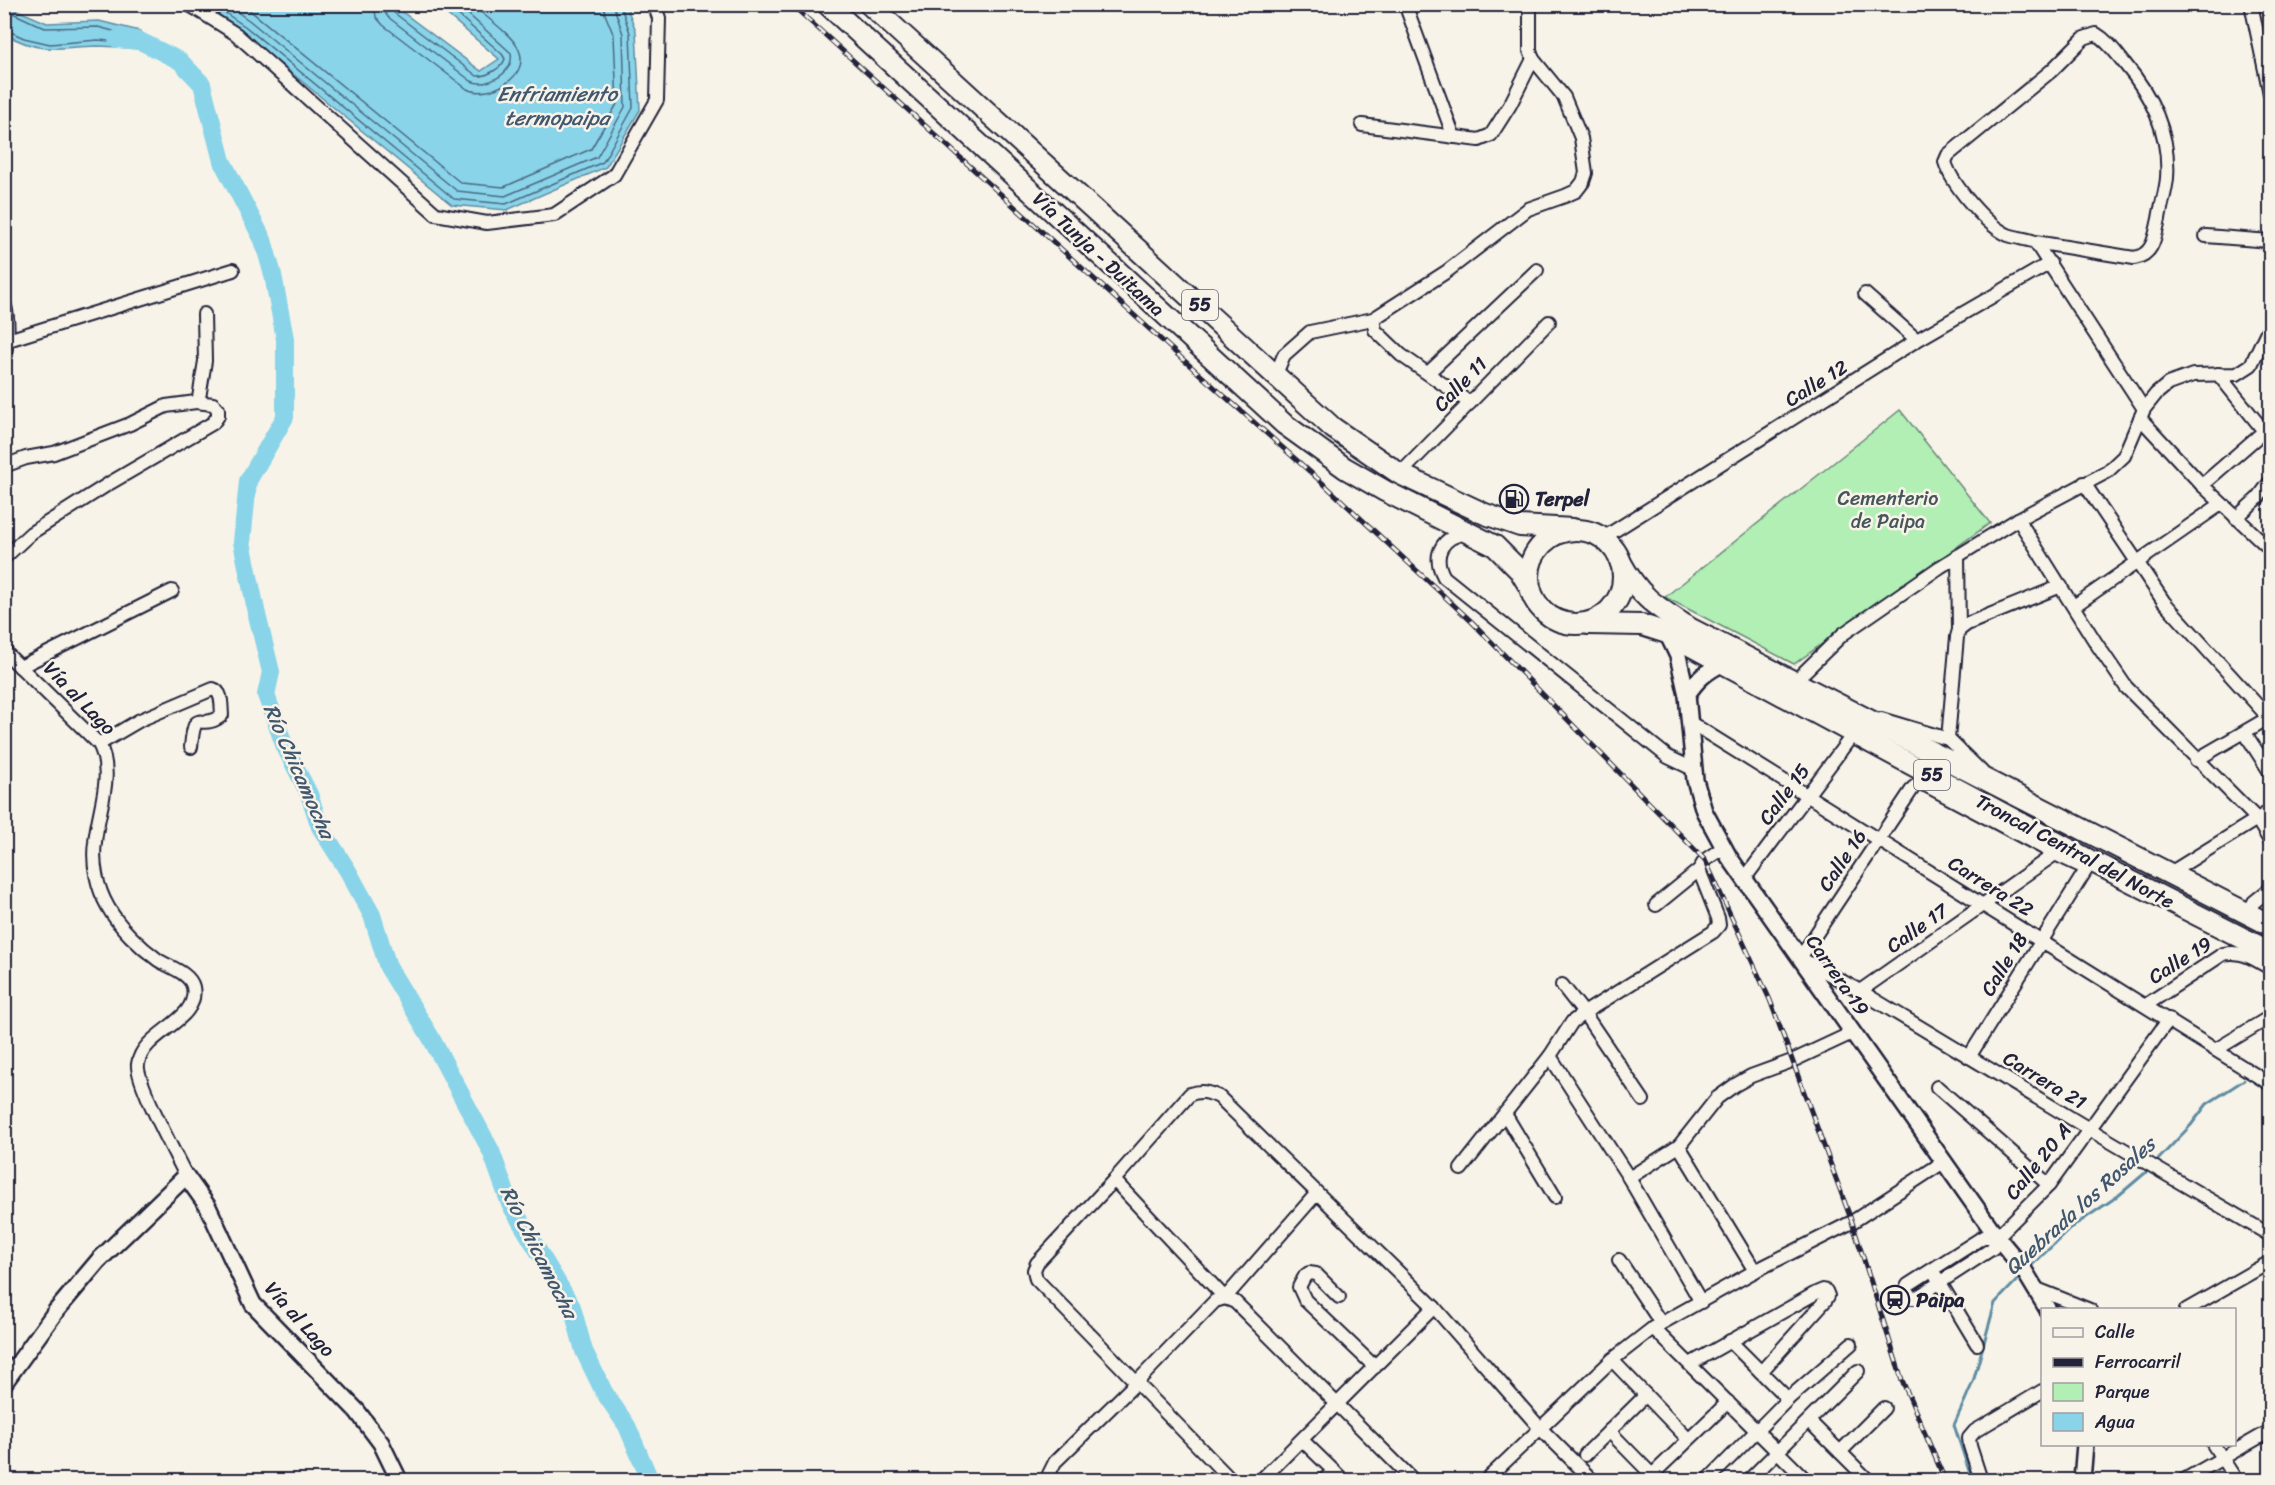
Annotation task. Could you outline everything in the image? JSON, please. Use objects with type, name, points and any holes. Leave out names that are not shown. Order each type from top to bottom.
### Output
[{"type":"highway","name":"Vía Tunja - Duitama","points":[[827,4],[1284,424],[1345,468],[1495,546],[1520,571],[1529,586]]},
{"type":"highway","name":"Vía Tunja - Duitama","points":[[869,4],[1333,428],[1400,474],[1503,522],[1520,526],[1573,530]]},
{"type":"highway","name":"55","points":[[1573,530],[1589,531],[1603,538],[1613,548],[1620,561]]},
{"type":"highway","points":[[1529,586],[1529,566],[1538,548],[1553,535],[1573,530]]},
{"type":"highway","points":[[1588,624],[1605,615],[1618,600],[1623,581],[1620,561]]},
{"type":"highway","name":"Troncal Central del Norte","points":[[1620,561],[1644,597],[1691,629],[2271,925]]},
{"type":"highway","name":"55","points":[[1529,586],[1534,601],[1544,613],[1557,621],[1572,625],[1588,624]]},
{"type":"highway","name":"Troncal Central del Norte","points":[[1588,624],[1642,625],[1667,633],[2089,865],[2271,952]]},
{"type":"street","points":[[188,4],[236,34],[436,214],[487,224],[554,215],[614,175],[657,100],[659,18],[654,4]]},
{"type":"street","points":[[1405,4],[1454,137]]},
{"type":"street","points":[[1276,374],[1284,355],[1310,333],[1373,319],[1446,272],[1528,209],[1565,196],[1584,182],[1586,173],[1581,138],[1564,97],[1533,59],[1529,45],[1530,4]]},
{"type":"street","points":[[2251,4],[2271,93]]},
{"type":"street","points":[[2035,242],[2134,258],[2142,257],[2151,249],[2167,178],[2166,143],[2150,99],[2130,70],[2103,38],[2096,34],[2084,38],[2051,71],[1948,155],[1944,162],[1948,173],[1982,216],[2007,234],[2035,242],[2142,413],[2202,485],[2271,549]]},
{"type":"street","points":[[1362,126],[1479,140],[1491,135],[1510,105],[1533,59]]},
{"type":"street","points":[[2206,236],[2271,241]]},
{"type":"street","name":"Calle 12","points":[[1603,538],[1917,340],[2050,263]]},
{"type":"street","points":[[8,340],[233,270]]},
{"type":"street","points":[[1428,373],[1537,270]]},
{"type":"street","points":[[1864,294],[1917,340]]},
{"type":"street","points":[[4,303],[8,340],[4,359]]},
{"type":"street","points":[[196,402],[199,398],[205,361],[204,314]]},
{"type":"street","points":[[1373,319],[1375,330],[1401,355],[1470,403]]},
{"type":"street","name":"Calle 11","points":[[1400,474],[1549,322]]},
{"type":"street","points":[[1795,681],[1843,634],[1958,556],[2018,519],[2107,472],[2124,456],[2142,413],[2156,394],[2168,384],[2193,375],[2238,374],[2251,365],[2271,325]]},
{"type":"street","points":[[2202,485],[2267,428],[2218,374]]},
{"type":"street","points":[[4,466],[26,458],[54,453],[130,424],[166,406],[196,402],[213,404],[218,409],[218,416],[213,423],[31,533],[4,558]]},
{"type":"street","points":[[2236,518],[2258,498],[2271,482]]},
{"type":"street","points":[[2084,483],[2164,602],[2270,717],[2196,759]]},
{"type":"street","points":[[2074,606],[2221,504]]},
{"type":"street","points":[[2018,519],[2126,687],[2257,819],[2271,841]]},
{"type":"street","points":[[1467,533],[1456,535],[1443,545],[1438,562],[1444,577],[1668,757],[1693,769]]},
{"type":"street","points":[[1948,739],[1956,637],[1959,630],[1958,556]]},
{"type":"street","points":[[1959,630],[1966,624],[2061,586]]},
{"type":"street","points":[[20,667],[172,591]]},
{"type":"street","name":"Carrera 19","points":[[1667,633],[1677,656],[1687,695],[1693,769],[1704,811],[1724,847],[1852,1033],[1997,1237],[2022,1267],[2047,1308]]},
{"type":"street","name":"Vía al Lago","points":[[4,649],[99,744],[106,757],[107,774],[94,843],[96,877],[108,908],[129,934],[158,960],[186,976],[193,985],[193,1000],[186,1012],[143,1048],[137,1066],[154,1113],[186,1176],[207,1207],[253,1304],[357,1410],[381,1443],[399,1480]]},
{"type":"street","points":[[1687,695],[1697,679],[1723,663]]},
{"type":"street","points":[[99,744],[140,720],[213,689],[217,690],[222,715],[210,721],[195,723],[191,747]]},
{"type":"street","points":[[1861,715],[1948,739],[1978,767],[1986,778]]},
{"type":"street","name":"Carrera 22","points":[[1691,723],[2267,1082]]},
{"type":"street","points":[[2245,733],[2271,772]]},
{"type":"street","name":"Calle 15","points":[[1745,878],[1854,734]]},
{"type":"street","name":"Calle 16","points":[[1800,958],[1913,788],[1918,784],[1925,785],[2055,854]]},
{"type":"street","points":[[2170,873],[2271,811]]},
{"type":"street","points":[[1656,904],[1699,870],[1705,860],[1724,847]]},
{"type":"street","points":[[2055,854],[2089,865]]},
{"type":"street","name":"Calle 17","points":[[1860,991],[2055,854]]},
{"type":"street","name":"Calle 18","points":[[1969,1057],[2089,865]]},
{"type":"street","points":[[1461,1169],[1550,1056],[1572,1022],[1584,1012],[1713,932],[1719,925],[1699,870]]},
{"type":"street","points":[[2248,913],[2254,902],[2271,889]]},
{"type":"street","name":"Calle 19","points":[[2146,1005],[2223,954],[2236,951],[2271,968]]},
{"type":"street","name":"Carrera 21","points":[[1800,958],[1860,991],[2271,1235]]},
{"type":"street","points":[[1562,986],[1584,1012],[1642,1100]]},
{"type":"street","points":[[2217,1049],[2271,1017]]},
{"type":"street","name":"Calle 20 A","points":[[1997,1237],[1983,1237],[1908,1285],[1906,1289],[1908,1294],[1911,1298],[1916,1298],[1993,1248],[1997,1237],[2049,1185],[2169,1019]]},
{"type":"street","points":[[1629,1178],[1679,1146],[1717,1098],[1735,1085],[1852,1033]]},
{"type":"street","points":[[1550,1056],[1629,1178],[1701,1302]]},
{"type":"street","points":[[1937,1087],[2049,1185]]},
{"type":"street","points":[[1231,1480],[1036,1279],[1034,1270],[1037,1263],[1190,1094],[1206,1091],[1219,1097],[1434,1307],[1540,1428],[1592,1480]]},
{"type":"street","points":[[1505,1114],[1555,1197]]},
{"type":"street","points":[[1679,1146],[1755,1271]]},
{"type":"street","points":[[1486,1480],[1612,1360],[1657,1325],[1755,1271],[1852,1222],[1945,1161]]},
{"type":"street","points":[[4,1383],[56,1311],[99,1260],[186,1176]]},
{"type":"street","points":[[1114,1180],[1225,1298],[1235,1302],[1413,1480]]},
{"type":"street","points":[[1050,1477],[1055,1462],[1215,1301],[1225,1298],[1317,1193]]},
{"type":"street","points":[[1619,1260],[1657,1325],[1690,1364],[1806,1480]]},
{"type":"street","points":[[2190,1308],[2271,1262]]},
{"type":"street","points":[[1932,1270],[1977,1344]]},
{"type":"street","points":[[1339,1297],[1316,1274],[1309,1273],[1300,1282],[1299,1287],[1305,1300],[1375,1367]]},
{"type":"street","points":[[2036,1287],[2085,1308]]},
{"type":"street","points":[[1690,1364],[1826,1290],[1828,1296],[1825,1301],[1761,1372]]},
{"type":"street","points":[[1261,1480],[1434,1307]]},
{"type":"street","points":[[1730,1341],[1788,1399]]},
{"type":"street","points":[[1708,1480],[1788,1399],[1851,1344]]},
{"type":"street","points":[[1612,1360],[1688,1439]]},
{"type":"street","points":[[1749,1480],[1858,1371]]},
{"type":"street","points":[[1981,1480],[1969,1438],[1975,1431],[2041,1392]]},
{"type":"street","points":[[1585,1455],[1646,1395]]},
{"type":"street","points":[[1610,1431],[1655,1478],[1688,1439],[1728,1402]]},
{"type":"street","points":[[1840,1452],[1884,1408]]},
{"type":"street","points":[[1809,1421],[1868,1480]]},
{"type":"street","points":[[2184,1480],[2271,1431]]},
{"type":"street","points":[[1302,1440],[1334,1477]]},
{"type":"street","points":[[2082,1480],[2085,1446]]},
{"type":"street","points":[[2214,1446],[2236,1480]]},
{"type":"green space","name":"Cementerio de Paipa","points":[[1900,410],[1990,523],[1794,664],[1665,597]]},
{"type":"water","points":[[5,5],[47,23],[99,21],[140,31],[140,49],[97,46],[50,48],[30,45],[5,34]]},
{"type":"water","name":"Enfriamiento termopaipa","points":[[201,5],[393,5],[481,71],[499,59],[436,5],[626,5],[636,31],[640,110],[606,167],[507,210],[452,205],[242,32]]},
{"type":"waterway","name":"Río Chicamocha","points":[[117,39],[140,41],[180,61],[202,84],[222,161],[263,240],[273,275],[285,339],[285,417],[248,481],[242,542],[271,672],[266,695],[285,747],[309,794],[320,827],[372,915],[388,967],[430,1036],[491,1151],[510,1204],[572,1307],[584,1351],[604,1392],[627,1426],[650,1480]]},
{"type":"waterway","name":"Quebrada los Rosales","points":[[2155,1163],[2191,1125],[2207,1104],[2244,1080]]},
{"type":"waterway","name":"Quebrada los Rosales","points":[[2029,1268],[2072,1227],[2118,1196],[2151,1168]]},
{"type":"waterway","name":"Quebrada los Rosales","points":[[1972,1480],[1954,1425],[1973,1382],[1995,1303],[2022,1275]]},
{"type":"railway","points":[[791,4],[1326,486],[1472,622],[1705,860],[1770,1000],[1852,1222],[1902,1380],[1945,1480]]},
{"type":"place","name":"Terpel","points":[[1514,499]]},
{"type":"place","name":"Paipa","points":[[1895,1300]]}]
